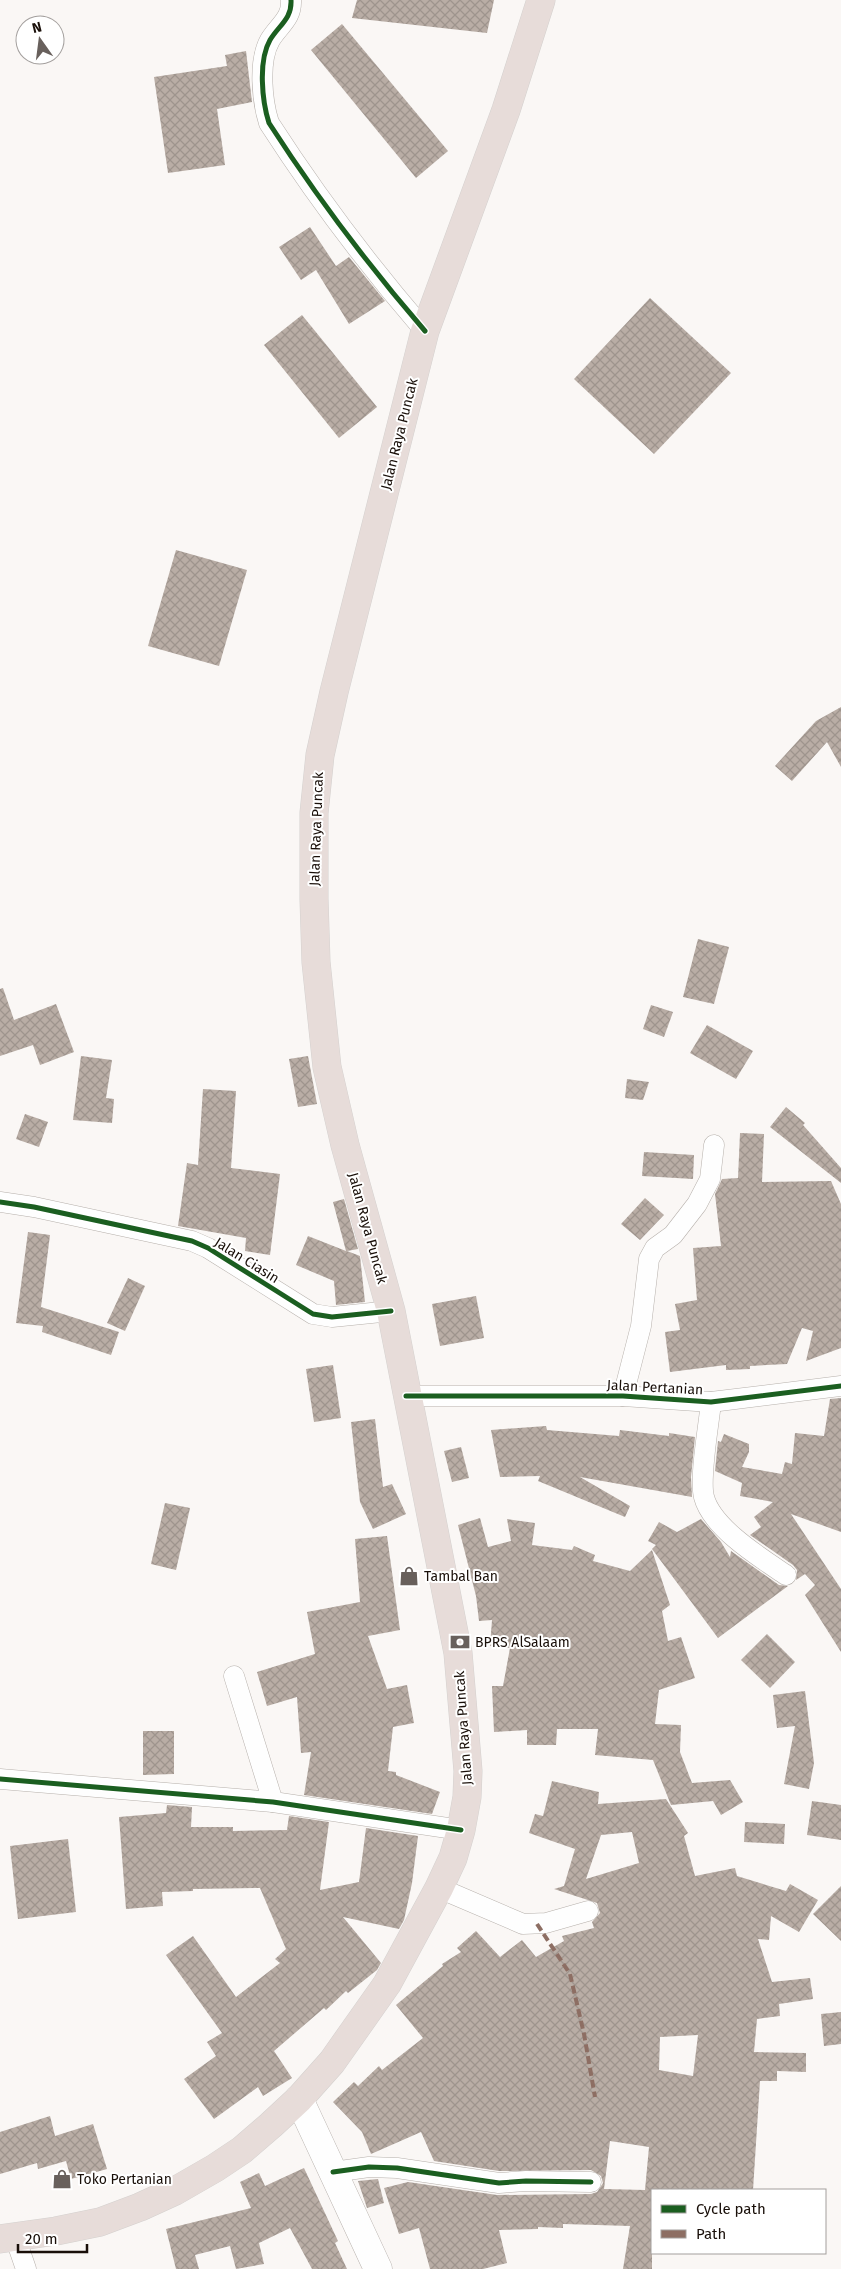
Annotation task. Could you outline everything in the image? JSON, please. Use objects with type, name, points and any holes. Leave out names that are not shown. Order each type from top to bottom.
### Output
[{"type":"highway","name":"Jalan Raya Puncak","points":[[7,2238],[100,2222],[175,2191],[242,2150],[299,2099],[332,2062],[382,1991],[439,1888],[453,1858],[462,1830],[467,1797],[468,1771],[465,1710],[458,1653],[406,1396],[391,1311],[327,1067],[316,962],[314,813],[320,755],[330,710],[425,331],[506,110],[541,0]]},
{"type":"main road","points":[[299,2099],[378,2269]]},
{"type":"street","points":[[291,0],[290,16],[270,40],[263,58],[265,110],[269,123],[336,222],[375,273],[425,331]]},
{"type":"street","points":[[623,1396],[640,1326],[649,1259],[655,1248],[673,1235],[697,1204],[710,1179],[714,1145]]},
{"type":"street","name":"Jalan Ciasin","points":[[0,1202],[34,1207],[192,1241],[208,1248],[313,1314],[332,1317],[391,1311]]},
{"type":"street","name":"Jalan Pertanian","points":[[406,1396],[623,1396],[711,1402],[841,1386]]},
{"type":"street","points":[[711,1402],[702,1487],[706,1503],[727,1531],[786,1575]]},
{"type":"street","points":[[234,1676],[273,1802]]},
{"type":"street","points":[[0,1779],[273,1802],[462,1830]]},
{"type":"street","points":[[439,1888],[523,1924],[546,1923],[588,1911]]},
{"type":"street","points":[[333,2172],[369,2167],[397,2168],[499,2183],[526,2181],[591,2182]]},
{"type":"street","points":[[7,2238],[26,2269]]},
{"type":"building","points":[[357,0],[494,0],[487,33],[352,18]]},
{"type":"building","points":[[342,24],[448,151],[416,178],[311,50]]},
{"type":"building","points":[[246,51],[252,102],[217,109],[225,165],[168,173],[154,77],[227,66],[225,55]]},
{"type":"building","points":[[310,227],[336,266],[349,257],[385,301],[349,324],[316,270],[301,280],[279,247]]},
{"type":"building","points":[[650,298],[731,373],[654,454],[574,379]]},
{"type":"building","points":[[302,315],[377,407],[339,438],[264,345]]},
{"type":"building","points":[[176,550],[247,570],[219,666],[148,646]]},
{"type":"building","points":[[841,707],[841,767],[827,742],[792,781],[775,766],[816,721]]},
{"type":"building","points":[[698,939],[729,947],[714,1004],[683,997]]},
{"type":"building","points":[[3,988],[14,1020],[56,1004],[74,1052],[40,1065],[33,1045],[0,1056],[0,989]]},
{"type":"building","points":[[651,1005],[673,1012],[664,1037],[643,1029]]},
{"type":"building","points":[[707,1025],[753,1051],[736,1079],[690,1053]]},
{"type":"building","points":[[81,1056],[112,1060],[106,1098],[114,1099],[112,1123],[73,1120]]},
{"type":"building","points":[[308,1056],[317,1104],[298,1107],[289,1059]]},
{"type":"building","points":[[627,1079],[649,1082],[643,1100],[625,1098]]},
{"type":"building","points":[[203,1089],[236,1091],[231,1168],[280,1174],[270,1255],[245,1251],[246,1238],[178,1226],[187,1163],[198,1165]]},
{"type":"building","points":[[786,1107],[805,1123],[803,1125],[841,1168],[841,1183],[770,1127]]},
{"type":"building","points":[[25,1114],[48,1122],[39,1147],[16,1139]]},
{"type":"building","points":[[740,1133],[764,1134],[762,1182],[831,1181],[841,1204],[841,1348],[806,1361],[813,1331],[802,1328],[787,1364],[750,1366],[750,1369],[726,1370],[726,1365],[670,1372],[665,1332],[680,1330],[675,1304],[697,1300],[693,1248],[721,1246],[715,1194],[722,1179],[738,1178]]},
{"type":"building","points":[[644,1152],[694,1155],[693,1179],[642,1176]]},
{"type":"building","points":[[645,1198],[664,1215],[640,1240],[621,1224]]},
{"type":"building","points":[[344,1199],[358,1249],[347,1251],[360,1256],[365,1302],[336,1305],[334,1281],[296,1265],[308,1236],[346,1251],[333,1202]]},
{"type":"building","points":[[28,1232],[50,1235],[41,1307],[119,1332],[111,1355],[42,1332],[43,1326],[16,1323]]},
{"type":"building","points":[[128,1278],[145,1286],[125,1331],[107,1323]]},
{"type":"building","points":[[476,1296],[484,1338],[440,1346],[432,1304]]},
{"type":"building","points":[[333,1365],[341,1418],[314,1422],[306,1369]]},
{"type":"building","points":[[841,1398],[841,1532],[791,1514],[841,1589],[841,1652],[805,1595],[815,1585],[805,1574],[796,1580],[797,1570],[793,1565],[750,1535],[761,1527],[754,1517],[773,1502],[740,1496],[742,1483],[715,1471],[718,1441],[721,1442],[724,1434],[749,1444],[749,1452],[742,1467],[782,1474],[785,1462],[792,1464],[795,1433],[824,1436],[830,1399]]},
{"type":"building","points":[[375,1419],[383,1487],[392,1484],[406,1514],[373,1529],[360,1502],[351,1422]]},
{"type":"building","points":[[546,1426],[547,1430],[619,1436],[620,1430],[669,1436],[669,1433],[695,1437],[691,1477],[692,1497],[580,1477],[630,1506],[625,1517],[538,1481],[540,1476],[500,1477],[491,1430]]},
{"type":"building","points":[[461,1447],[469,1478],[452,1482],[444,1451]]},
{"type":"building","points":[[165,1503],[190,1508],[176,1570],[151,1564]]},
{"type":"building","points":[[480,1518],[488,1547],[511,1541],[507,1519],[535,1523],[532,1545],[572,1550],[574,1546],[595,1555],[593,1561],[630,1571],[652,1550],[670,1605],[662,1611],[668,1641],[681,1637],[695,1678],[659,1690],[655,1724],[681,1725],[680,1752],[692,1783],[730,1780],[743,1802],[721,1815],[713,1801],[671,1805],[653,1760],[595,1755],[598,1729],[557,1729],[556,1745],[527,1745],[527,1730],[494,1732],[492,1686],[503,1686],[510,1648],[490,1646],[492,1620],[479,1621],[476,1596],[458,1525]]},
{"type":"building","points":[[701,1519],[721,1542],[730,1557],[731,1551],[779,1585],[788,1586],[718,1638],[652,1549],[656,1545],[648,1541],[659,1522],[677,1532]]},
{"type":"building","points":[[387,1536],[400,1630],[368,1636],[387,1689],[407,1685],[414,1723],[393,1727],[388,1771],[396,1772],[396,1775],[440,1792],[432,1814],[304,1795],[311,1752],[301,1753],[297,1697],[267,1706],[257,1672],[315,1654],[307,1612],[360,1602],[355,1539]]},
{"type":"building","points":[[767,1634],[795,1662],[770,1688],[741,1660]]},
{"type":"building","points":[[805,1691],[814,1763],[809,1789],[784,1784],[795,1726],[777,1728],[773,1695]]},
{"type":"building","points":[[143,1731],[174,1731],[174,1774],[143,1775]]},
{"type":"building","points":[[552,1781],[599,1792],[598,1804],[666,1799],[688,1833],[684,1836],[695,1876],[735,1868],[737,1876],[786,1891],[790,1884],[818,1900],[799,1932],[771,1916],[769,1940],[758,1939],[772,1982],[810,1978],[813,1999],[779,2004],[780,2016],[757,2019],[754,2052],[806,2053],[806,2072],[777,2071],[777,2081],[760,2081],[753,2189],[651,2189],[652,2269],[623,2269],[630,2226],[563,2224],[563,2228],[538,2227],[538,2229],[499,2230],[507,2263],[483,2269],[430,2269],[419,2228],[399,2234],[384,2188],[408,2182],[497,2195],[591,2194],[597,2192],[603,2183],[601,2176],[591,2170],[499,2171],[434,2161],[421,2132],[371,2154],[362,2132],[333,2102],[354,2082],[358,2086],[379,2066],[382,2070],[423,2038],[396,2005],[443,1966],[442,1964],[461,1952],[457,1948],[476,1931],[500,1957],[522,1940],[536,1957],[564,1941],[562,1936],[594,1928],[592,1922],[600,1913],[597,1903],[554,1889],[564,1886],[575,1849],[529,1833],[535,1814],[543,1816]],"holes":[[[632,1832],[639,1863],[586,1879],[601,1835]],[[698,2035],[693,2076],[659,2070],[660,2037]],[[610,2141],[649,2147],[645,2190],[604,2189]]]},
{"type":"building","points":[[812,1801],[841,1805],[841,1840],[807,1835]]},
{"type":"building","points":[[167,1805],[192,1807],[191,1827],[233,1827],[233,1831],[287,1830],[289,1816],[329,1822],[320,1890],[359,1882],[366,1828],[418,1836],[412,1883],[404,1920],[399,1929],[343,1917],[381,1963],[377,1970],[348,1993],[346,1991],[326,2010],[324,2008],[274,2051],[292,2078],[263,2096],[258,2087],[214,2119],[184,2079],[216,2056],[207,2042],[222,2033],[166,1955],[193,1936],[236,1997],[280,1963],[275,1959],[286,1949],[260,1888],[193,1889],[193,1891],[162,1892],[163,1906],[126,1909],[119,1817],[166,1813]]},
{"type":"building","points":[[745,1822],[785,1824],[784,1844],[744,1842]]},
{"type":"building","points":[[68,1839],[76,1912],[18,1919],[10,1846]]},
{"type":"building","points":[[841,1886],[841,1941],[813,1914]]},
{"type":"building","points":[[841,2012],[841,2044],[824,2046],[821,2014]]},
{"type":"building","points":[[50,2116],[55,2136],[93,2124],[107,2169],[71,2179],[66,2161],[38,2169],[37,2163],[0,2174],[0,2132]]},
{"type":"building","points":[[304,2168],[338,2241],[335,2243],[347,2269],[312,2269],[290,2228],[259,2243],[264,2264],[236,2269],[230,2246],[195,2255],[199,2269],[176,2269],[166,2229],[251,2208],[240,2182],[259,2173],[265,2186]]},
{"type":"building","points":[[378,2179],[384,2203],[367,2208],[358,2181]]},
{"type":"marked path","points":[[537,1924],[570,1974],[584,2034],[595,2097]]},
{"type":"cycle path","points":[[291,0],[291,7],[287,17],[270,40],[264,59],[262,81],[269,123],[343,230],[425,331]]},
{"type":"cycle path","points":[[0,1202],[34,1207],[192,1241],[208,1248],[313,1314],[332,1317],[391,1311]]},
{"type":"cycle path","points":[[406,1396],[623,1396],[711,1402],[841,1386]]},
{"type":"cycle path","points":[[0,1779],[273,1802],[461,1830]]},
{"type":"cycle path","points":[[333,2172],[369,2167],[397,2168],[499,2183],[526,2181],[591,2182]]},
{"type":"place","name":"Tambal Ban","points":[[409,1576]]},
{"type":"place","name":"BPRS AlSalaam","points":[[460,1642]]},
{"type":"place","name":"Toko Pertanian","points":[[62,2179]]}]
